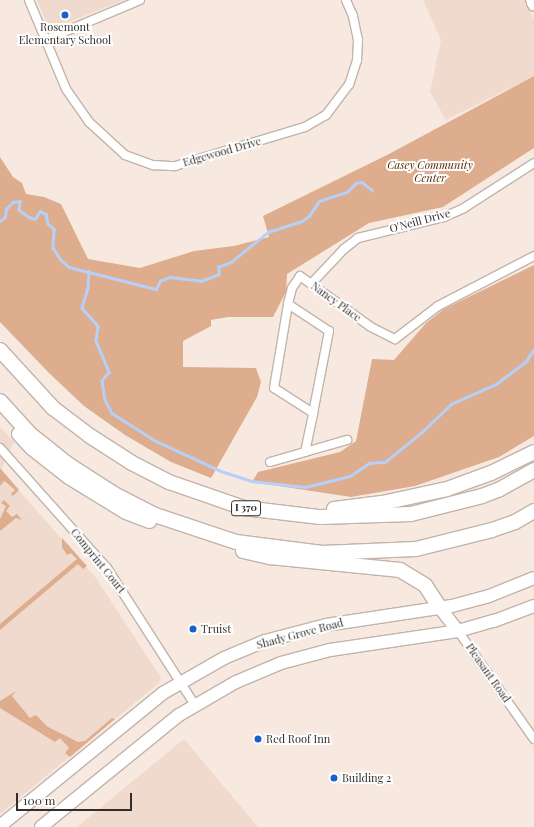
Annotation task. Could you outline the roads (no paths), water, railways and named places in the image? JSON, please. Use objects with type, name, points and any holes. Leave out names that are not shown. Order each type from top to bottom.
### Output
[{"type":"highway","name":"I 370","points":[[0,350],[54,408],[90,436],[132,463],[169,482],[244,508],[320,517],[411,514],[500,489],[534,470]]},
{"type":"highway","points":[[0,401],[30,434],[69,465],[114,494],[156,515],[236,542],[322,553],[416,549],[492,530],[515,522],[534,511]]},
{"type":"highway","points":[[0,414],[44,458],[69,477],[126,512],[193,538],[270,557],[400,570],[425,585],[440,608]]},
{"type":"highway","points":[[290,514],[382,503],[447,489],[491,473],[534,452]]},
{"type":"main road","points":[[532,0],[534,5]]},
{"type":"main road","name":"Shady Grove Road","points":[[0,826],[137,713],[181,682],[224,658],[272,639],[326,625],[440,608],[489,596],[534,578]]},
{"type":"main road","name":"Shady Grove Road","points":[[41,827],[154,734],[195,705],[236,682],[281,663],[342,648],[458,631],[494,621],[534,606]]},
{"type":"main road","name":"Pleasant Road","points":[[440,608],[458,631]]},
{"type":"street","name":"Edgewood Drive","points":[[29,0],[45,40],[76,105],[102,136],[115,148],[136,160],[153,164],[174,166],[305,127],[326,115],[349,85],[357,60],[358,40],[353,16],[346,0]]},
{"type":"street","points":[[45,40],[140,0]]},
{"type":"street","name":"O'Neill Drive","points":[[311,284],[344,249],[358,238],[444,217],[464,208],[534,163]]},
{"type":"street","name":"Nancy Place","points":[[313,413],[274,388],[288,304],[292,288],[300,276],[389,338],[400,337],[438,306],[534,256]]},
{"type":"street","points":[[288,304],[329,331],[305,452]]},
{"type":"street","points":[[270,462],[347,440]]},
{"type":"street","name":"Comprint Court","points":[[0,448],[107,568],[195,705]]},
{"type":"street","name":"Pleasant Road","points":[[458,631],[534,740]]},
{"type":"waterway","points":[[0,221],[5,217],[6,209],[13,202],[20,201],[19,210],[29,217],[35,219],[40,211],[46,214],[48,224],[54,229],[53,248],[61,260],[69,267],[156,289],[160,281],[170,277],[201,281],[219,274],[218,267],[231,262],[268,232],[302,221],[309,216],[319,201],[347,192],[356,183],[362,182],[372,190]]},
{"type":"waterway","points":[[89,271],[88,288],[82,308],[98,326],[96,341],[109,372],[102,381],[105,400],[112,413],[156,441],[221,471],[251,481],[305,487],[350,476],[369,463],[385,462],[422,432],[451,404],[496,384],[526,361],[534,349]]},
{"type":"place","name":"Rosemont Elementary School","points":[[65,15]]},
{"type":"place","name":"Truist","points":[[193,629]]},
{"type":"place","name":"Red Roof Inn","points":[[258,739]]},
{"type":"place","name":"Building 2","points":[[334,778]]},
{"type":"park label","name":"Casey Community Center","points":[[430,172]]}]
